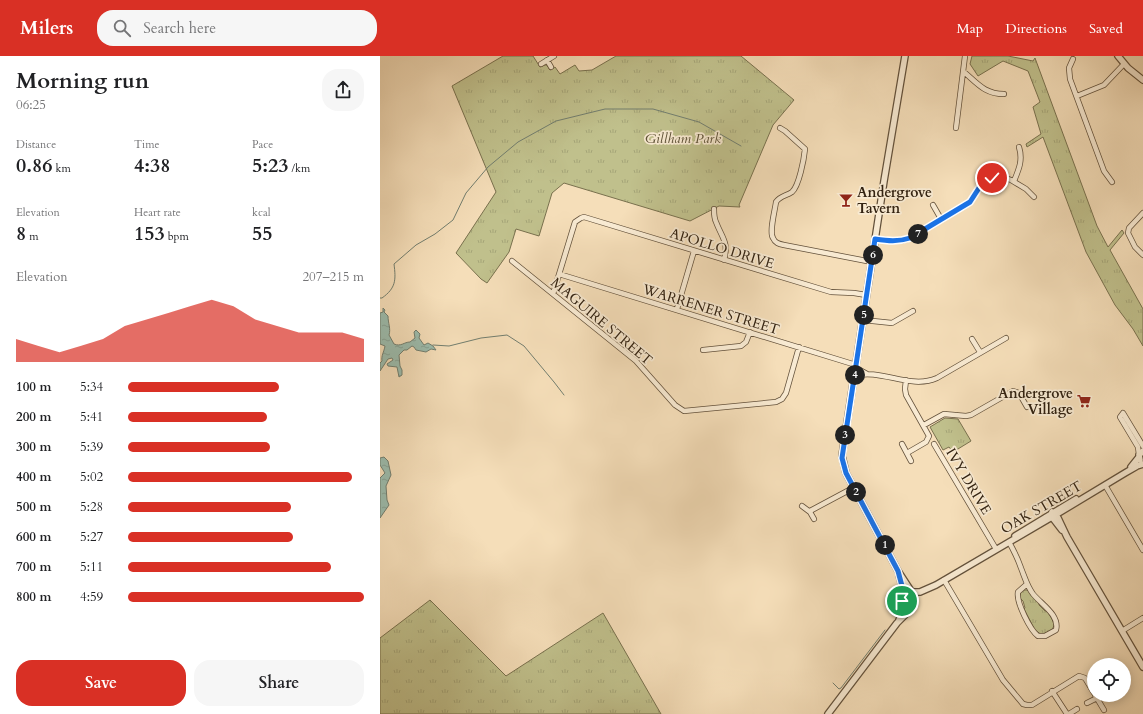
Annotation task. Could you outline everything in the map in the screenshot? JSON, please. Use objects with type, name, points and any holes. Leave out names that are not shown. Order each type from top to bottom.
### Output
[{"type":"street","points":[[541,64],[554,56]]},
{"type":"street","points":[[828,714],[906,614],[914,596],[898,571],[844,470],[842,454],[905,56]]},
{"type":"street","points":[[956,128],[965,56]]},
{"type":"street","points":[[1118,56],[1124,64],[1143,80]]},
{"type":"street","points":[[1073,59],[1069,68],[1070,79],[1104,171],[1112,182]]},
{"type":"street","points":[[548,60],[552,67]]},
{"type":"street","points":[[1077,96],[1104,85],[1124,64]]},
{"type":"street","points":[[964,72],[986,90],[994,94],[1004,94]]},
{"type":"street","points":[[780,128],[805,149],[795,189],[791,193],[778,198],[776,202],[772,238],[777,243],[784,245],[872,262]]},
{"type":"street","points":[[1014,181],[1021,160],[1018,147]]},
{"type":"street","points":[[875,239],[900,241],[910,238],[970,202],[979,188],[992,178],[1004,177],[1014,181],[1028,190],[1034,197]]},
{"type":"street","points":[[933,205],[941,219]]},
{"type":"street","points":[[714,209],[716,224],[726,243],[724,260]]},
{"type":"street","points":[[553,294],[575,222],[580,218],[577,213]]},
{"type":"street","points":[[1143,213],[1130,228],[1128,233],[1135,247],[1143,255]]},
{"type":"street","name":"APOLLO DRIVE","points":[[580,218],[584,217],[592,219],[831,292],[866,295]]},
{"type":"street","points":[[677,309],[694,251]]},
{"type":"street","name":"MAGUIRE STREET","points":[[512,261],[636,362],[675,405],[684,411],[779,401],[786,393],[799,347]]},
{"type":"street","name":"WARRENER STREET","points":[[559,274],[799,347],[856,366],[867,374]]},
{"type":"street","points":[[863,320],[892,323],[913,311]]},
{"type":"street","points":[[703,350],[741,346],[746,342],[750,332]]},
{"type":"street","points":[[854,376],[867,374],[922,382],[932,380],[1006,338]]},
{"type":"street","points":[[972,339],[980,352]]},
{"type":"street","points":[[906,380],[906,395],[928,434],[927,440],[907,453]]},
{"type":"street","points":[[924,425],[945,413],[966,416],[971,415],[1013,391],[1019,393],[1027,407]]},
{"type":"street","points":[[1143,446],[1121,415],[1138,447],[1140,461],[1143,464]]},
{"type":"street","points":[[902,444],[912,460]]},
{"type":"street","name":"IVY DRIVE","points":[[934,444],[996,549]]},
{"type":"street","name":"OAK STREET","points":[[1125,473],[1140,454]]},
{"type":"street","name":"OAK STREET","points":[[912,601],[1009,541],[1102,486],[1143,464]]},
{"type":"street","points":[[1102,486],[1141,542],[1143,550]]},
{"type":"street","points":[[810,512],[854,488]]},
{"type":"street","points":[[802,506],[810,512],[814,519]]},
{"type":"street","points":[[1054,515],[1143,668]]},
{"type":"street","points":[[1009,541],[1027,584],[1034,595],[1049,610],[1056,622],[1057,626],[1055,631],[1045,636],[1039,636],[1035,633],[1019,600],[1018,592],[1027,584]]},
{"type":"street","points":[[897,624],[902,611],[902,586],[898,571]]},
{"type":"street","points":[[944,580],[1003,680],[1021,703],[1026,705],[1032,704],[1076,677],[1080,676],[1085,678],[1087,681]]},
{"type":"street","name":"OAK STREET","points":[[912,592],[918,592],[936,585]]},
{"type":"street","points":[[901,598],[905,590],[912,592]]},
{"type":"street","points":[[901,598],[907,603],[912,601]]},
{"type":"street","points":[[1122,630],[1143,618]]},
{"type":"street","points":[[1052,691],[1068,714],[1077,709]]},
{"type":"street","points":[[1099,702],[1104,710]]},
{"type":"green space","name":"Gillham Park","points":[[503,56],[533,56],[540,67],[547,65],[550,70],[555,67],[560,74],[575,65],[579,71],[592,70],[616,56],[741,56],[794,100],[773,125],[739,205],[740,207],[719,206],[690,221],[564,183],[552,193],[539,236],[516,229],[509,252],[487,283],[481,279],[456,253],[496,192],[452,86]]},
{"type":"green space","points":[[972,56],[1008,56],[1033,61],[1035,58],[1097,226],[1108,247],[1122,230],[1124,233],[1110,250],[1143,309],[1143,346],[1133,329],[1115,305],[1086,252],[1043,137],[1027,147],[1026,144],[1041,134],[1033,107],[1040,102],[1028,71],[1003,61],[978,76],[970,64]]},
{"type":"green space","points":[[945,418],[958,419],[971,441],[953,452],[949,447],[943,450],[930,427]]},
{"type":"green space","points":[[1023,590],[1028,590],[1039,605],[1047,611],[1054,625],[1052,631],[1051,630],[1042,635],[1035,630],[1024,609],[1023,601],[1020,598],[1020,593]]},
{"type":"green space","points":[[430,600],[506,676],[603,613],[661,714],[380,714],[380,638]]},
{"type":"water","points":[[383,308],[385,310],[384,312],[388,316],[390,330],[389,335],[394,344],[399,345],[410,342],[415,338],[414,332],[416,330],[420,334],[419,338],[424,345],[428,343],[436,350],[431,349],[426,352],[416,350],[412,346],[407,350],[404,350],[399,355],[402,375],[399,377],[397,367],[388,366],[387,364],[393,360],[392,358],[388,359],[380,371],[380,363],[382,361],[385,346],[380,344],[380,313],[383,312]]},
{"type":"water","points":[[384,457],[388,461],[391,475],[386,486],[389,505],[380,518],[380,478],[385,473],[380,465],[380,458]]},
{"type":"waterway","points":[[380,298],[390,291],[394,283],[394,264],[416,245],[435,234],[453,220],[466,193],[488,167],[518,142],[556,121],[605,109],[653,109],[699,122],[741,146]]},
{"type":"waterway","points":[[433,345],[449,346],[481,338],[507,335],[524,346],[564,395]]},
{"type":"waterway","points":[[833,683],[839,689],[841,688],[885,630]]},
{"type":"place","name":"Andergrove Tavern","points":[[846,200]]},
{"type":"place","name":"Andergrove Village","points":[[1084,401]]},
{"type":"route","points":[[902,601],[902,586],[898,571],[846,473],[842,458],[875,239],[893,242],[910,238],[920,233],[970,202],[979,188],[992,178]]}]
